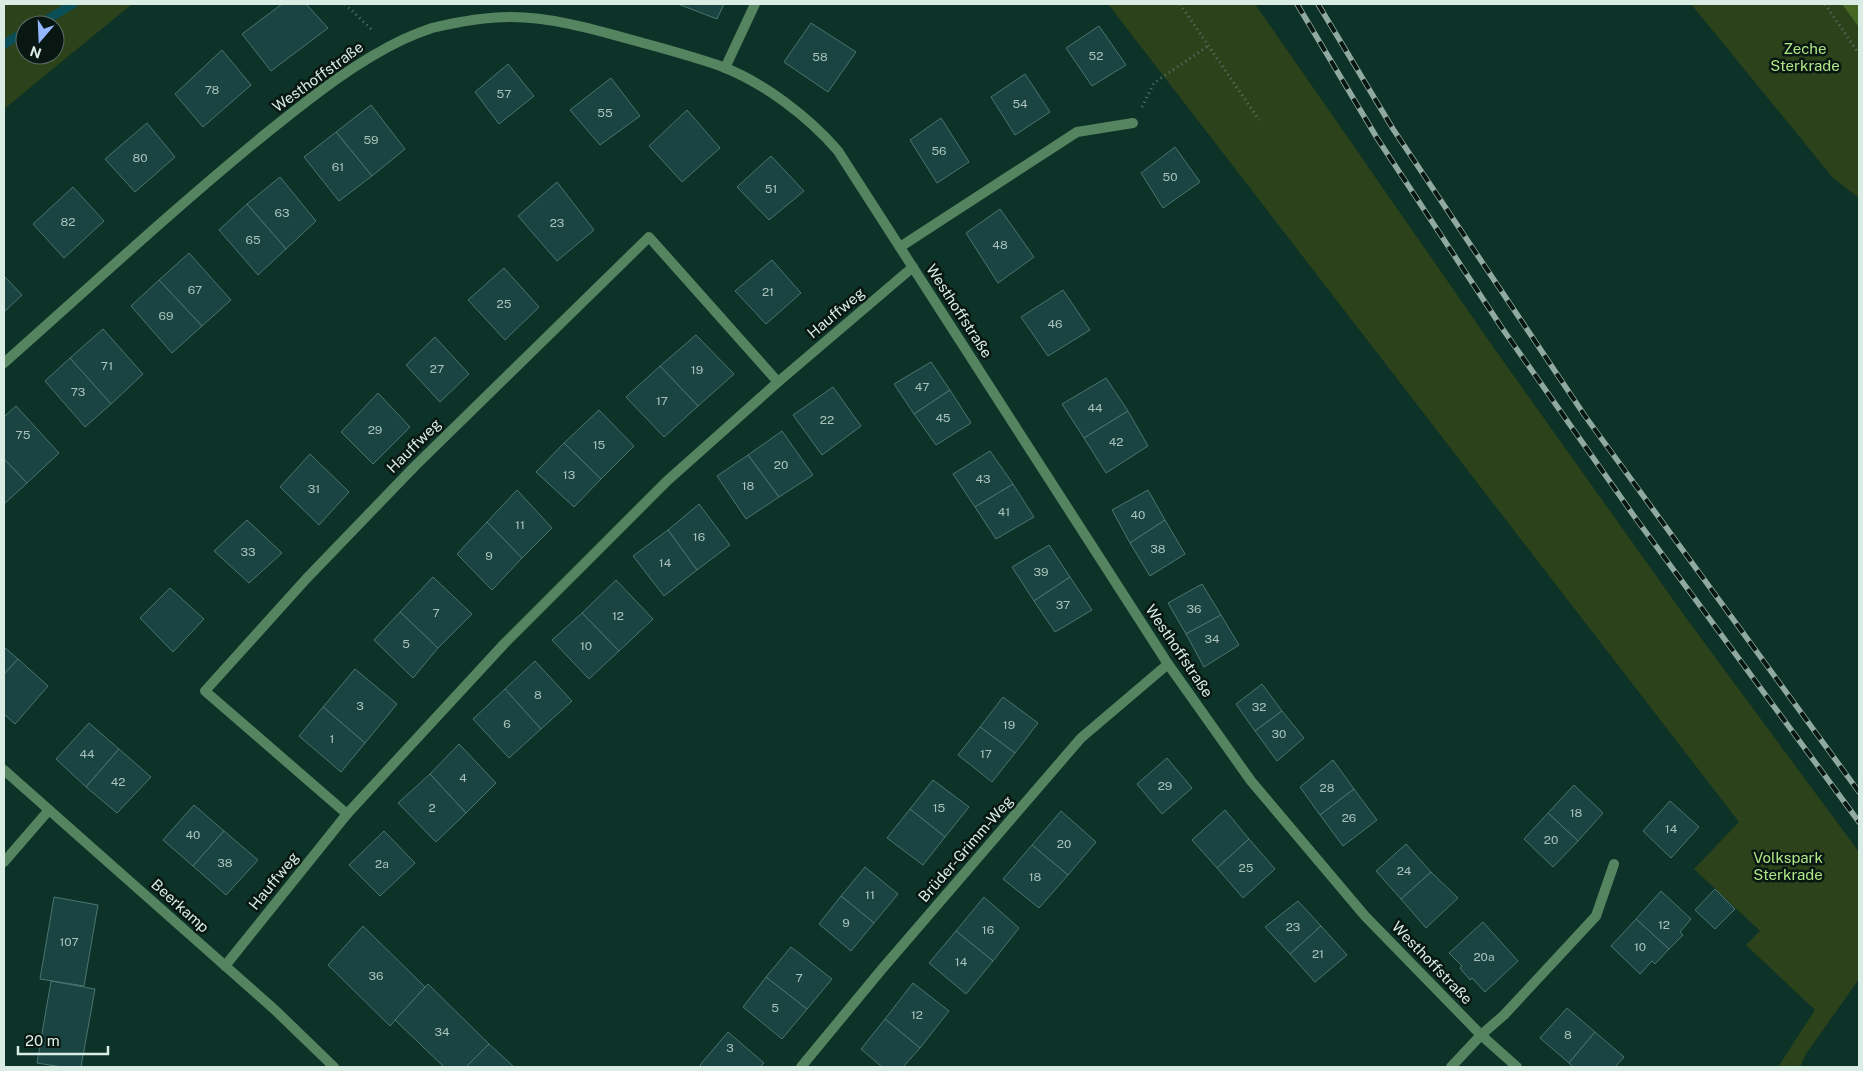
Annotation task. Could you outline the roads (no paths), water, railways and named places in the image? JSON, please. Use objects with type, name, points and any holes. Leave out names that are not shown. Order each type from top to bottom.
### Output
[{"type":"street","points":[[725,68],[755,4]]},
{"type":"street","name":"Westhoffstraße","points":[[4,363],[141,241],[296,109],[355,67],[389,46],[430,29],[469,21],[511,17],[582,27],[672,51],[725,68],[769,91],[823,132],[838,151],[1168,664],[1251,781],[1365,916],[1481,1035],[1517,1067]]},
{"type":"street","points":[[900,247],[1077,132],[1133,123]]},
{"type":"street","name":"Hauffweg","points":[[346,814],[206,691],[307,578],[415,466],[649,237],[778,382]]},
{"type":"street","name":"Hauffweg","points":[[226,966],[346,814],[504,644],[667,481],[778,382],[913,268]]},
{"type":"street","name":"Brüder-Grimm-Weg","points":[[800,1067],[1081,738],[1168,664]]},
{"type":"street","name":"Beerkamp","points":[[4,770],[275,1010],[334,1067]]},
{"type":"street","points":[[4,862],[49,810]]},
{"type":"street","points":[[1451,1067],[1481,1035],[1504,1015],[1596,916],[1614,864]]},
{"type":"waterway","points":[[55,15],[73,4]]},
{"type":"waterway","points":[[4,44],[15,38]]},
{"type":"railway","points":[[1297,4],[1377,138],[1502,328],[1634,516],[1859,822]]},
{"type":"railway","points":[[1318,4],[1393,129],[1585,416],[1859,792]]},
{"type":"park label","name":"Zeche Sterkrade","points":[[1805,58]]},
{"type":"park label","name":"Volkspark Sterkrade","points":[[1788,866]]}]
